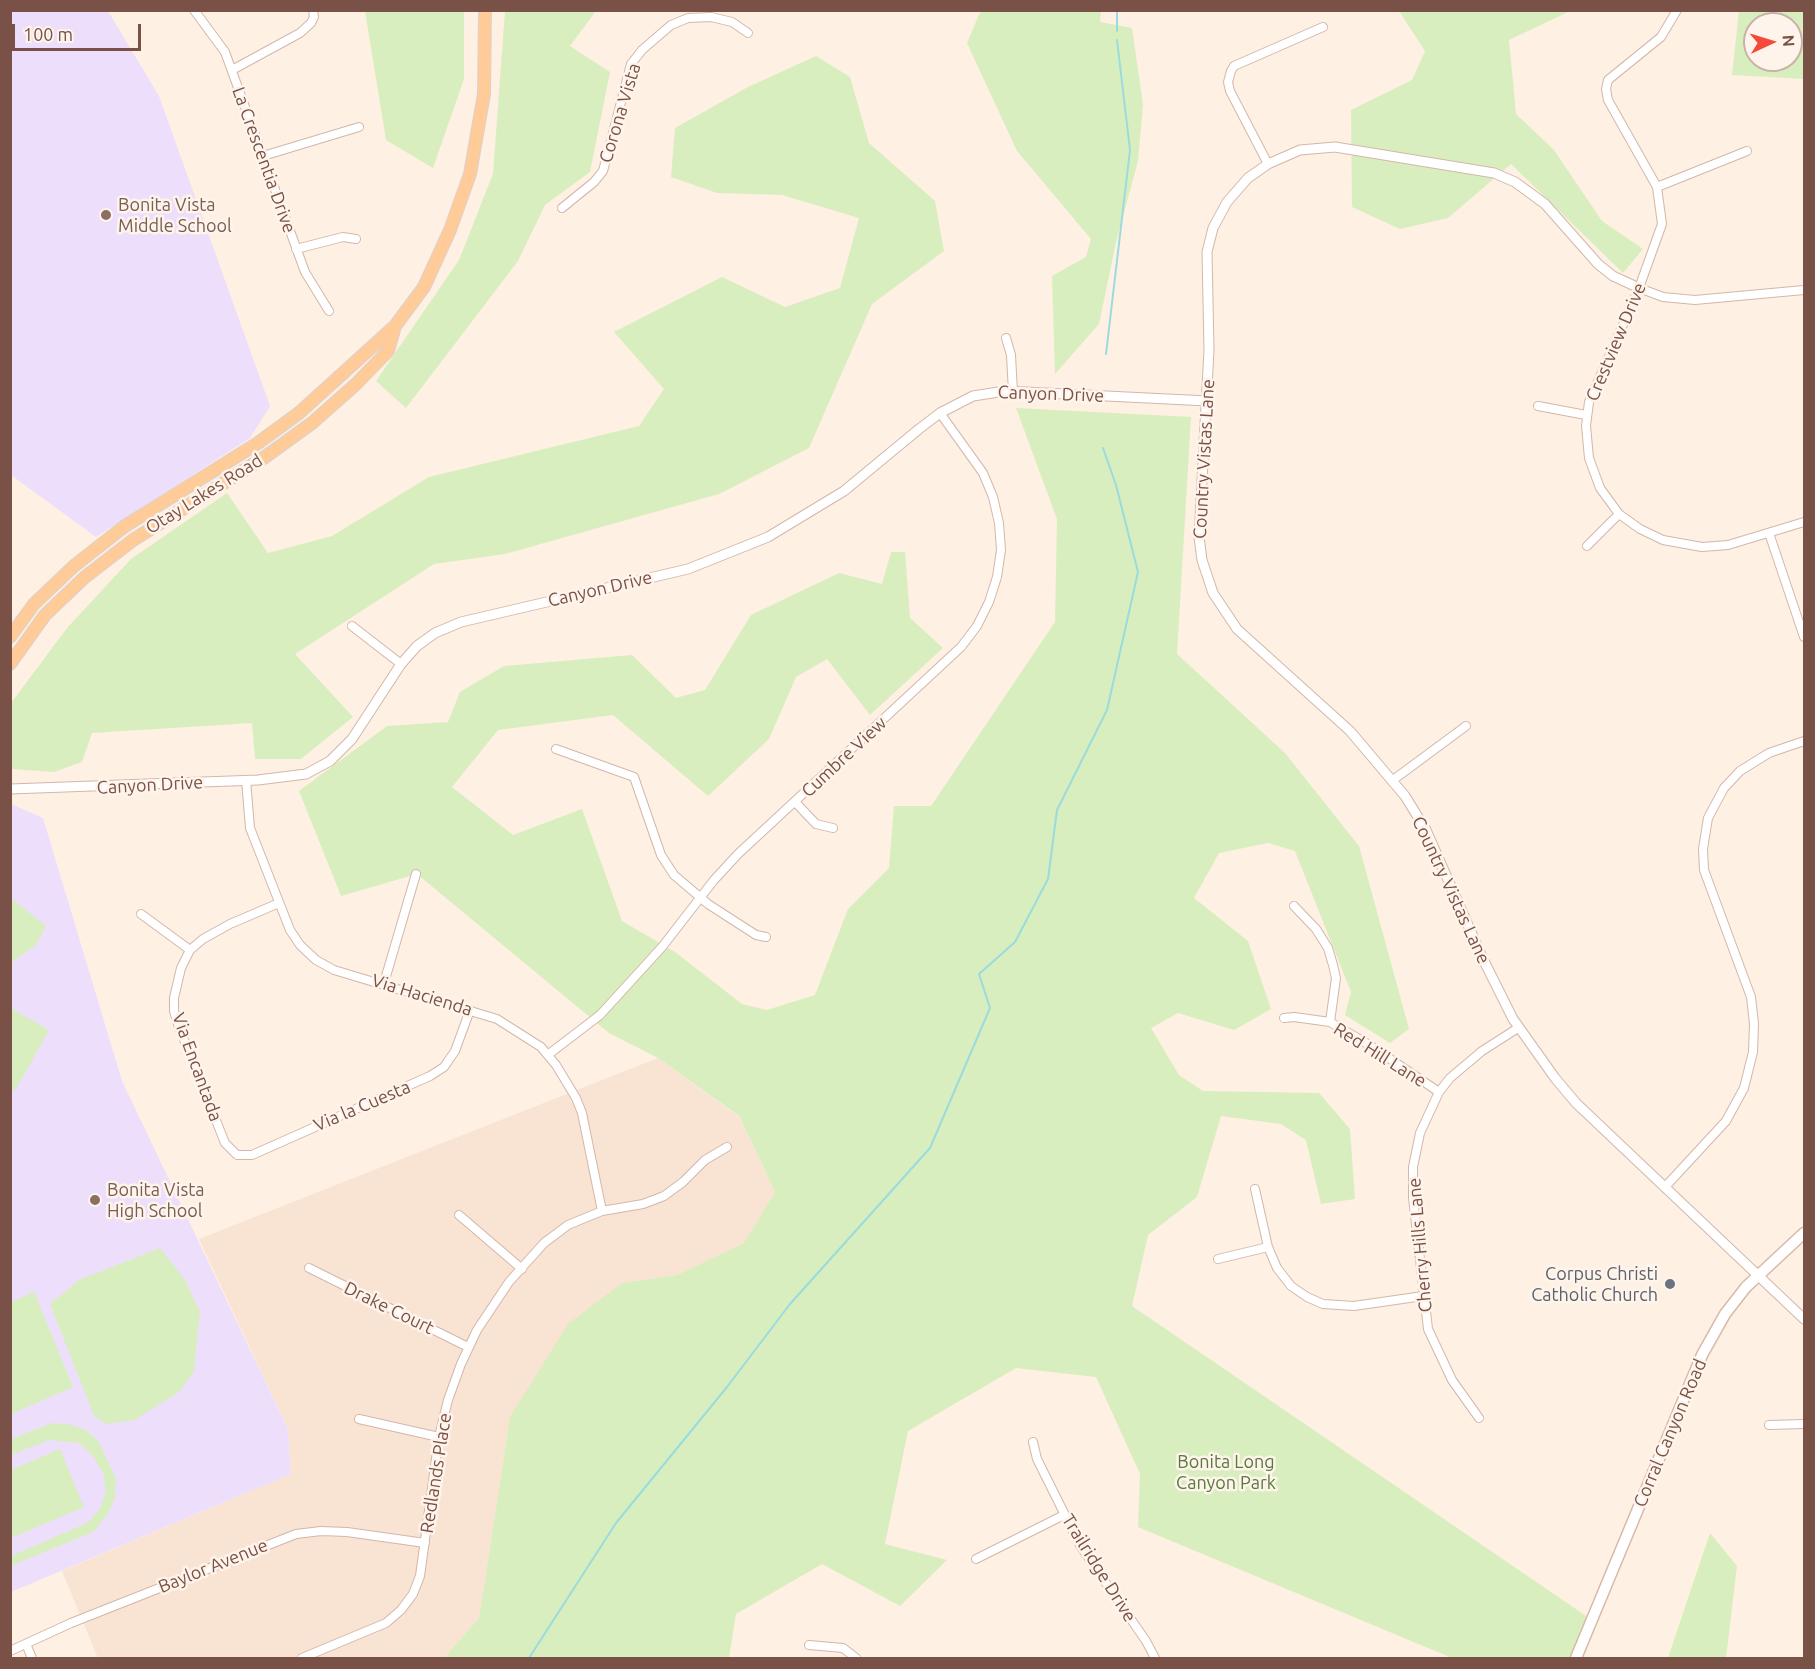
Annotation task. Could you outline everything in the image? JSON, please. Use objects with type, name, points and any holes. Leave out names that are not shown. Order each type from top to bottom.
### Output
[{"type":"main road","name":"Otay Lakes Road","points":[[10,637],[34,604],[74,566],[125,526],[258,443],[299,413],[395,326],[423,286],[450,231],[470,174],[484,94],[485,10]]},
{"type":"main road","name":"Otay Lakes Road","points":[[10,664],[45,615],[85,577],[133,540],[265,457],[312,423],[356,384],[388,351],[395,326]]},
{"type":"main road","name":"Corral Canyon Road","points":[[1576,1659],[1702,1355],[1725,1314],[1759,1276],[1804,1233]]},
{"type":"street","name":"La Crescentia Drive","points":[[194,10],[225,52],[296,249],[308,278],[329,311]]},
{"type":"street","points":[[232,70],[300,33],[311,23],[313,10]]},
{"type":"street","points":[[682,10],[682,20]]},
{"type":"street","name":"Crestview Drive","points":[[1677,10],[1661,37],[1608,80],[1605,89],[1608,100],[1657,187],[1662,208],[1661,233],[1639,288],[1593,389],[1586,415],[1587,447],[1592,468],[1600,488],[1619,514],[1651,535],[1685,545],[1728,545],[1804,522]]},
{"type":"street","name":"Corona Vista","points":[[562,208],[594,182],[603,171],[631,64],[642,50],[671,25],[682,20],[711,16],[732,22],[748,33]]},
{"type":"street","points":[[1268,164],[1230,91],[1228,82],[1231,71],[1234,66],[1323,27]]},
{"type":"street","points":[[263,156],[359,127]]},
{"type":"street","name":"Country Vistas Lane","points":[[1804,290],[1695,300],[1663,297],[1613,276],[1598,264],[1545,204],[1515,182],[1494,172],[1335,147],[1300,150],[1268,164],[1248,178],[1231,196],[1218,217],[1209,240],[1205,271],[1208,401],[1200,537],[1204,571],[1213,593],[1237,629],[1350,731],[1393,780],[1426,830],[1483,959],[1518,1028],[1576,1103],[1804,1319]]},
{"type":"street","points":[[1657,187],[1748,150]]},
{"type":"street","points":[[296,249],[344,237],[356,239]]},
{"type":"street","points":[[1006,338],[1011,355],[1013,392]]},
{"type":"street","name":"Canyon Drive","points":[[10,789],[296,777],[330,760],[360,728],[401,664],[417,646],[435,633],[461,622],[684,570],[768,537],[844,491],[940,413],[973,396],[996,391],[1208,401]]},
{"type":"street","points":[[1538,406],[1586,415]]},
{"type":"street","name":"Cumbre View","points":[[549,1054],[600,1014],[662,947],[738,854],[961,647],[977,626],[990,602],[1000,557],[997,510],[982,473],[940,413]]},
{"type":"street","points":[[1587,546],[1619,514]]},
{"type":"street","points":[[1769,533],[1804,637]]},
{"type":"street","points":[[352,626],[401,664]]},
{"type":"street","points":[[1393,780],[1466,726]]},
{"type":"street","points":[[1665,1187],[1713,1138],[1729,1116],[1744,1088],[1753,1052],[1754,1024],[1751,997],[1704,870],[1702,849],[1708,818],[1724,788],[1740,771],[1762,756],[1804,741]]},
{"type":"street","points":[[556,749],[634,777],[661,855],[674,875],[700,898],[756,935],[766,937]]},
{"type":"street","name":"Via Hacienda","points":[[246,780],[250,828],[279,903],[295,937],[316,960],[334,970],[384,983],[507,1023],[549,1054],[567,1081],[582,1113],[602,1211]]},
{"type":"street","points":[[795,802],[816,824],[832,828]]},
{"type":"street","points":[[384,983],[416,874]]},
{"type":"street","points":[[141,914],[190,950],[230,924],[279,903]]},
{"type":"street","points":[[1294,906],[1316,929],[1328,948],[1334,964],[1336,978],[1330,1022]]},
{"type":"street","name":"Via Encantada","points":[[190,950],[181,968],[174,1011],[225,1143]]},
{"type":"street","name":"Via la Cuesta","points":[[225,1143],[237,1155],[252,1155],[430,1076],[444,1066],[455,1051],[470,1010]]},
{"type":"street","name":"Red Hill Lane","points":[[1284,1018],[1294,1017],[1330,1022],[1371,1046],[1439,1092]]},
{"type":"street","name":"Cherry Hills Lane","points":[[1479,1418],[1452,1380],[1437,1353],[1428,1329],[1413,1198],[1413,1167],[1420,1133],[1439,1092],[1450,1078],[1482,1051],[1518,1028]]},
{"type":"street","name":"Redlands Place","points":[[302,1659],[386,1623],[407,1603],[417,1585],[439,1437],[454,1382],[468,1347],[492,1306],[522,1269],[558,1232],[602,1211],[643,1204],[664,1196],[683,1182],[705,1160],[727,1147]]},
{"type":"street","points":[[1255,1189],[1268,1247],[1277,1268],[1291,1286],[1323,1304],[1353,1306],[1423,1296]]},
{"type":"street","points":[[459,1215],[522,1269]]},
{"type":"street","points":[[1218,1259],[1268,1247]]},
{"type":"street","name":"Drake Court","points":[[309,1268],[468,1347]]},
{"type":"street","points":[[359,1419],[439,1437]]},
{"type":"street","points":[[1769,1425],[1804,1424]]},
{"type":"street","name":"Trailridge Drive","points":[[1033,1442],[1037,1459],[1081,1547],[1146,1641],[1155,1659]]},
{"type":"street","points":[[975,1559],[1064,1515]]},
{"type":"street","name":"Baylor Avenue","points":[[10,1651],[87,1616],[296,1534],[321,1531],[346,1532],[425,1543]]},
{"type":"street","points":[[26,1644],[32,1659]]},
{"type":"street","points":[[809,1645],[843,1648],[856,1659]]},
{"type":"shaded area","name":"Bonita Vista Middle School","points":[[11,10],[108,11],[159,96],[270,406],[250,438],[96,537],[11,475]]},
{"type":"shaded area","name":"Bonita Vista High School","points":[[11,804],[43,818],[122,1081],[288,1429],[291,1474],[11,1592]]},
{"type":"shaded area","points":[[658,1058],[739,1117],[775,1192],[745,1243],[677,1275],[622,1283],[510,1417],[479,1618],[444,1658],[98,1658],[62,1571],[291,1474],[288,1429],[199,1239]]},
{"type":"green space","points":[[981,10],[1101,11],[1100,22],[1132,28],[1143,105],[1138,161],[1116,242],[1099,324],[1055,374],[1052,276],[1086,257],[1091,239],[1017,151],[967,43]]},
{"type":"green space","points":[[365,11],[464,11],[464,79],[433,168],[386,140]]},
{"type":"green space","points":[[505,11],[596,11],[570,46],[610,72],[590,172],[545,205],[518,261],[406,408],[376,381],[459,260],[493,174]]},
{"type":"green space","points":[[1399,11],[1570,11],[1509,40],[1516,114],[1554,150],[1602,221],[1643,249],[1623,273],[1511,164],[1448,218],[1400,229],[1352,207],[1351,110],[1412,80],[1425,51]]},
{"type":"green space","points":[[1739,11],[1804,11],[1804,79],[1732,75]]},
{"type":"green space","points":[[816,56],[850,77],[869,143],[935,201],[944,251],[872,304],[809,448],[719,494],[505,554],[434,564],[295,654],[353,717],[301,759],[255,759],[252,723],[92,733],[82,762],[54,772],[11,769],[11,703],[67,628],[131,559],[227,493],[268,553],[332,536],[429,477],[639,426],[664,389],[614,332],[722,277],[785,307],[840,288],[859,218],[782,195],[717,193],[671,177],[675,128],[748,87]]},
{"type":"green space","name":"Bonita Long Canyon Park","points":[[1016,408],[1191,417],[1177,654],[1285,753],[1359,846],[1409,1029],[1390,1043],[1345,1015],[1351,992],[1295,851],[1268,843],[1219,853],[1194,898],[1248,941],[1271,1009],[1234,1030],[1178,1013],[1151,1028],[1179,1075],[1203,1091],[1319,1093],[1350,1129],[1355,1199],[1321,1204],[1306,1140],[1281,1124],[1221,1116],[1197,1197],[1148,1235],[1132,1306],[1592,1620],[1576,1658],[1452,1658],[1138,1527],[1140,1474],[1096,1377],[1016,1368],[908,1431],[885,1544],[947,1560],[900,1606],[822,1564],[736,1614],[729,1658],[444,1658],[479,1618],[510,1417],[568,1324],[622,1283],[677,1275],[744,1243],[775,1192],[739,1116],[658,1058],[609,1033],[417,874],[341,896],[299,791],[387,726],[448,722],[460,692],[504,666],[632,655],[676,698],[705,690],[751,615],[839,573],[882,584],[891,552],[905,552],[910,618],[943,648],[870,715],[827,659],[796,677],[769,739],[708,796],[613,715],[498,730],[452,787],[513,835],[582,809],[622,921],[675,952],[742,1004],[767,1010],[815,995],[848,909],[889,868],[894,806],[931,806],[1055,622],[1057,519]]},
{"type":"green space","points":[[11,898],[46,926],[36,945],[11,963]]},
{"type":"green space","points":[[11,1008],[49,1030],[15,1091],[11,1089]]},
{"type":"green space","points":[[160,1248],[185,1280],[200,1312],[194,1372],[179,1392],[134,1420],[107,1424],[94,1416],[50,1304],[79,1280]]},
{"type":"green space","points":[[34,1292],[73,1387],[11,1414],[11,1302]]},
{"type":"green space","points":[[52,1423],[68,1424],[86,1430],[99,1442],[116,1479],[115,1498],[108,1514],[93,1532],[11,1566],[11,1556],[87,1523],[99,1510],[106,1492],[103,1473],[93,1456],[79,1443],[49,1440],[11,1455],[11,1439]]},
{"type":"green space","points":[[60,1449],[84,1507],[11,1538],[11,1470]]},
{"type":"green space","points":[[1710,1533],[1737,1566],[1726,1658],[1668,1658]]},
{"type":"waterway","points":[[1117,10],[1117,31]]},
{"type":"waterway","points":[[1106,354],[1130,150],[1117,40]]},
{"type":"waterway","points":[[529,1658],[616,1523],[727,1387],[790,1304],[930,1148],[990,1008],[979,974],[1015,942],[1048,879],[1057,810],[1107,710],[1138,572],[1116,485],[1103,448]]},
{"type":"place","name":"Bonita Vista Middle School","points":[[106,215]]},
{"type":"place","name":"Bonita Vista High School","points":[[95,1200]]},
{"type":"place","name":"Corpus Christi Catholic Church","points":[[1670,1284]]}]
